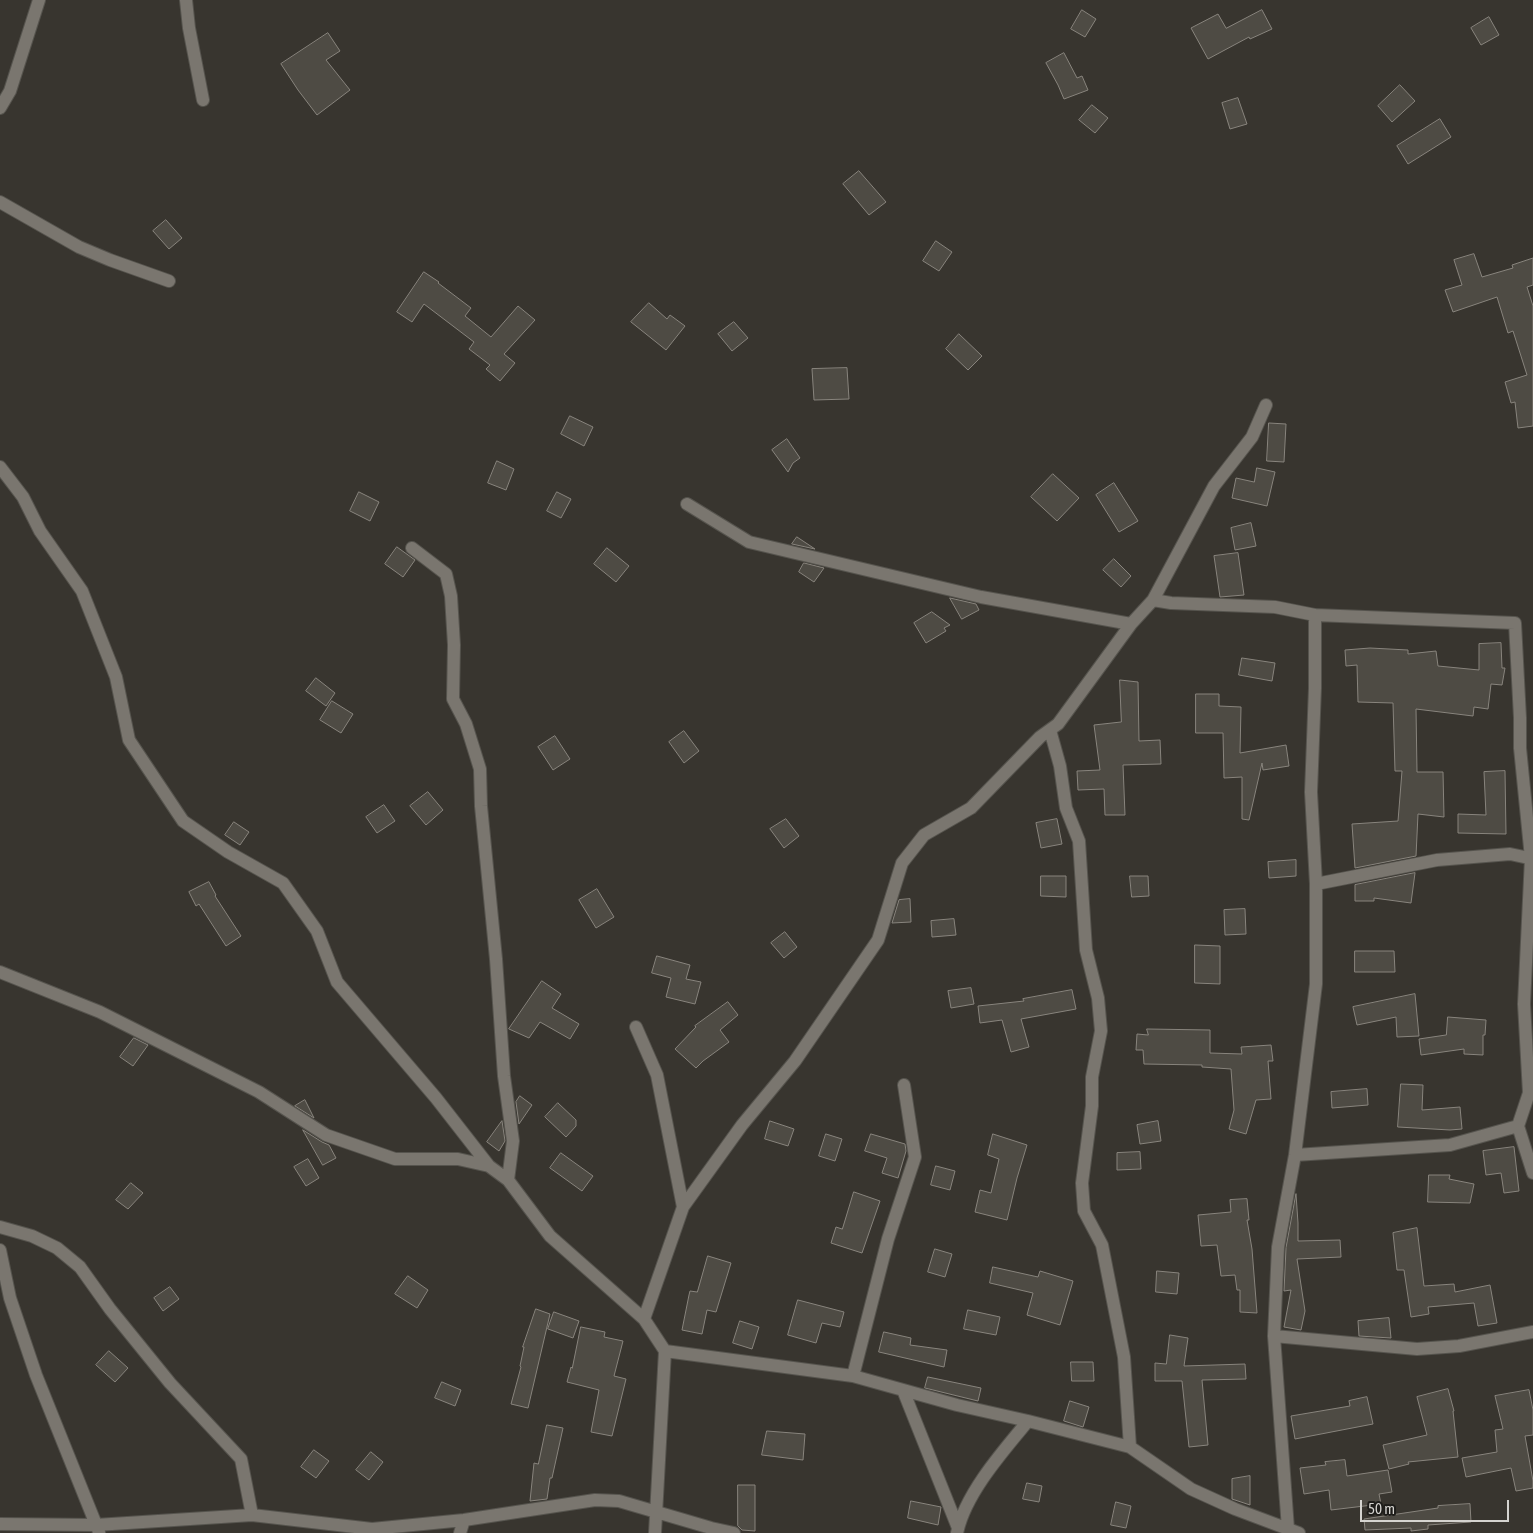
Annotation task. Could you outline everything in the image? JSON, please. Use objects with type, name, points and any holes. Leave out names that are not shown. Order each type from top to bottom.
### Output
[{"type":"street","points":[[0,108],[10,91],[38,0]]},
{"type":"street","points":[[186,0],[189,28],[203,100]]},
{"type":"street","points":[[0,202],[79,247],[169,281]]},
{"type":"street","points":[[644,1319],[682,1207],[742,1125],[796,1061],[878,940],[902,863],[924,835],[971,808],[1040,737],[1058,724],[1131,624],[1153,600],[1214,486],[1252,437],[1266,405]]},
{"type":"street","points":[[0,467],[23,497],[40,531],[82,591],[116,677],[129,740],[183,821],[228,852],[283,883],[317,931],[337,982],[436,1098],[489,1166],[508,1180],[550,1236],[644,1319],[666,1351],[654,1533]]},
{"type":"street","points":[[687,504],[749,542],[981,597],[1131,624]]},
{"type":"street","points":[[412,548],[446,574],[451,596],[454,645],[453,699],[466,724],[480,769],[481,806],[496,959],[504,1076],[514,1141],[508,1180]]},
{"type":"street","points":[[1153,600],[1172,603],[1275,607],[1315,615],[1515,623],[1520,748],[1532,858],[1524,1004],[1529,1093],[1518,1126],[1533,1173]]},
{"type":"street","points":[[666,1351],[853,1376],[957,1405],[1130,1447],[1191,1489],[1235,1509],[1294,1531],[1274,1336],[1278,1247],[1295,1155],[1316,984],[1316,884],[1311,792],[1315,688],[1315,615]]},
{"type":"street","points":[[1050,730],[1060,766],[1066,808],[1079,841],[1086,950],[1098,998],[1101,1031],[1092,1077],[1092,1106],[1082,1182],[1084,1211],[1102,1245],[1124,1356],[1130,1447]]},
{"type":"street","points":[[1316,884],[1437,860],[1510,854],[1532,858]]},
{"type":"street","points":[[0,972],[100,1012],[259,1092],[326,1135],[395,1159],[458,1158],[489,1166]]},
{"type":"street","points":[[636,1027],[657,1076],[682,1207]]},
{"type":"street","points":[[853,1376],[888,1239],[915,1157],[904,1085]]},
{"type":"street","points":[[1295,1155],[1450,1145],[1518,1126]]},
{"type":"street","points":[[0,1227],[32,1236],[57,1248],[80,1267],[110,1309],[170,1383],[241,1459],[252,1515]]},
{"type":"street","points":[[0,1250],[10,1298],[36,1375],[98,1529]]},
{"type":"street","points":[[1274,1336],[1417,1349],[1459,1346],[1533,1332]]},
{"type":"street","points":[[903,1390],[957,1531]]},
{"type":"street","points":[[957,1531],[981,1480],[996,1458],[1028,1421]]},
{"type":"street","points":[[0,1524],[98,1529],[252,1515],[372,1529],[464,1520],[595,1500],[619,1501],[734,1533]]},
{"type":"street","points":[[460,1533],[464,1520]]},
{"type":"building","points":[[1082,10],[1096,19],[1085,37],[1071,29]]},
{"type":"building","points":[[1262,10],[1272,29],[1250,39],[1249,37],[1208,59],[1191,28],[1218,14],[1226,28]]},
{"type":"building","points":[[1489,17],[1499,35],[1481,45],[1471,28]]},
{"type":"building","points":[[328,33],[340,51],[326,60],[350,90],[317,115],[281,64]]},
{"type":"building","points":[[1064,53],[1077,78],[1082,76],[1088,90],[1064,99],[1046,63]]},
{"type":"building","points":[[1400,85],[1415,101],[1392,122],[1378,106]]},
{"type":"building","points":[[1238,98],[1247,124],[1230,129],[1222,103]]},
{"type":"building","points":[[1092,105],[1108,118],[1095,133],[1079,120]]},
{"type":"building","points":[[1440,119],[1451,137],[1408,164],[1397,146]]},
{"type":"building","points":[[859,171],[886,202],[869,215],[843,184]]},
{"type":"building","points":[[166,220],[182,238],[169,249],[153,231]]},
{"type":"building","points":[[936,241],[952,252],[939,271],[923,261]]},
{"type":"building","points":[[1474,254],[1482,277],[1513,268],[1512,265],[1533,258],[1533,285],[1527,287],[1533,306],[1533,426],[1518,428],[1515,402],[1511,403],[1505,382],[1527,375],[1513,331],[1508,333],[1497,297],[1453,312],[1445,290],[1462,285],[1454,260]]},
{"type":"building","points":[[424,272],[471,308],[465,316],[491,337],[518,306],[535,320],[504,354],[515,363],[500,381],[486,369],[490,365],[469,349],[474,342],[424,304],[412,322],[397,312]]},
{"type":"building","points":[[649,303],[667,319],[670,315],[685,326],[666,350],[631,322]]},
{"type":"building","points":[[734,322],[748,338],[732,351],[718,334]]},
{"type":"building","points":[[959,334],[982,356],[968,370],[946,349]]},
{"type":"building","points":[[847,368],[849,399],[814,400],[812,369]]},
{"type":"building","points":[[570,416],[593,427],[584,446],[561,434]]},
{"type":"building","points":[[1269,423],[1286,424],[1284,462],[1267,461]]},
{"type":"building","points":[[787,439],[800,458],[793,463],[788,472],[772,450]]},
{"type":"building","points":[[497,461],[514,469],[506,490],[488,483]]},
{"type":"building","points":[[1257,468],[1275,472],[1267,506],[1232,498],[1236,478],[1254,482]]},
{"type":"building","points":[[1053,474],[1079,498],[1057,521],[1031,497]]},
{"type":"building","points":[[1114,483],[1138,521],[1119,532],[1096,495]]},
{"type":"building","points":[[359,492],[379,502],[370,521],[350,511]]},
{"type":"building","points":[[557,492],[571,499],[561,518],[547,511]]},
{"type":"building","points":[[1251,523],[1256,546],[1235,550],[1231,528]]},
{"type":"building","points":[[797,537],[815,549],[792,544]]},
{"type":"building","points":[[397,547],[415,560],[403,577],[385,564]]},
{"type":"building","points":[[607,548],[629,566],[616,582],[594,564]]},
{"type":"building","points":[[1238,553],[1244,595],[1220,597],[1214,556]]},
{"type":"building","points":[[1114,559],[1131,576],[1121,587],[1103,570]]},
{"type":"building","points":[[804,563],[824,568],[814,582],[799,572]]},
{"type":"building","points":[[950,598],[976,604],[979,610],[962,619]]},
{"type":"building","points":[[932,612],[950,625],[944,628],[946,631],[926,643],[914,623]]},
{"type":"building","points":[[1501,643],[1502,668],[1505,668],[1502,685],[1491,684],[1488,709],[1474,707],[1473,716],[1416,709],[1417,772],[1443,772],[1444,817],[1418,814],[1416,856],[1355,868],[1352,824],[1398,821],[1402,771],[1395,771],[1393,703],[1358,702],[1357,665],[1346,666],[1345,650],[1370,648],[1408,650],[1408,654],[1436,651],[1438,666],[1479,670],[1479,644]]},
{"type":"building","points":[[1242,658],[1275,663],[1272,681],[1239,675]]},
{"type":"building","points":[[316,678],[335,693],[326,706],[306,691]]},
{"type":"building","points":[[1120,680],[1138,682],[1139,741],[1160,740],[1161,764],[1123,765],[1125,815],[1105,815],[1104,789],[1078,790],[1077,771],[1100,770],[1094,725],[1121,722]]},
{"type":"building","points":[[1196,694],[1219,694],[1219,706],[1241,707],[1240,753],[1286,745],[1289,766],[1263,770],[1262,763],[1249,820],[1242,819],[1242,777],[1224,778],[1223,733],[1196,733]]},
{"type":"building","points":[[332,701],[353,714],[341,733],[320,720]]},
{"type":"building","points":[[684,731],[699,751],[684,763],[669,742]]},
{"type":"building","points":[[555,736],[570,759],[553,770],[538,747]]},
{"type":"building","points":[[1505,771],[1506,834],[1458,833],[1458,814],[1486,815],[1484,772]]},
{"type":"building","points":[[428,792],[443,810],[426,825],[410,806]]},
{"type":"building","points":[[384,805],[395,821],[377,833],[366,817]]},
{"type":"building","points":[[786,819],[799,836],[784,848],[770,829]]},
{"type":"building","points":[[1057,819],[1062,844],[1041,848],[1036,823]]},
{"type":"building","points":[[234,822],[249,832],[240,845],[225,835]]},
{"type":"building","points":[[1296,860],[1296,876],[1269,878],[1268,862]]},
{"type":"building","points":[[1415,873],[1411,903],[1374,898],[1374,901],[1355,901],[1355,885]]},
{"type":"building","points":[[1041,876],[1066,876],[1066,897],[1041,896]]},
{"type":"building","points":[[1130,876],[1148,876],[1149,896],[1132,897]]},
{"type":"building","points":[[209,882],[215,896],[241,936],[226,946],[199,904],[196,906],[189,892]]},
{"type":"building","points":[[597,889],[614,917],[596,928],[579,900]]},
{"type":"building","points":[[910,899],[911,922],[892,923],[899,900]]},
{"type":"building","points":[[1245,909],[1246,934],[1225,935],[1224,910]]},
{"type":"building","points":[[954,919],[956,935],[932,937],[931,921]]},
{"type":"building","points":[[785,932],[797,947],[784,958],[771,943]]},
{"type":"building","points":[[1195,945],[1220,946],[1220,984],[1195,983]]},
{"type":"building","points":[[1355,951],[1394,951],[1395,972],[1355,972]]},
{"type":"building","points":[[657,956],[690,965],[686,979],[701,982],[695,1004],[666,997],[671,978],[652,973]]},
{"type":"building","points":[[542,981],[561,994],[552,1008],[579,1024],[570,1039],[540,1022],[529,1038],[509,1029]]},
{"type":"building","points":[[971,988],[974,1004],[951,1008],[948,991]]},
{"type":"building","points":[[1072,990],[1076,1009],[1021,1019],[1029,1047],[1011,1052],[1002,1020],[980,1023],[978,1006],[1024,1001],[1023,999]]},
{"type":"building","points":[[1415,994],[1419,1036],[1397,1037],[1396,1017],[1357,1025],[1353,1007]]},
{"type":"building","points":[[728,1002],[738,1015],[720,1030],[729,1042],[696,1068],[675,1049],[695,1026]]},
{"type":"building","points":[[1448,1017],[1486,1020],[1485,1035],[1483,1035],[1483,1055],[1464,1054],[1464,1049],[1421,1055],[1419,1039],[1446,1035]]},
{"type":"building","points":[[1147,1029],[1210,1030],[1210,1053],[1242,1054],[1241,1047],[1271,1045],[1273,1061],[1268,1061],[1271,1099],[1256,1100],[1246,1134],[1229,1129],[1234,1110],[1231,1069],[1202,1067],[1202,1065],[1144,1064],[1143,1050],[1136,1050],[1137,1034],[1148,1035]]},
{"type":"building","points":[[134,1038],[148,1045],[133,1066],[120,1057]]},
{"type":"building","points":[[1401,1084],[1423,1085],[1422,1110],[1460,1107],[1462,1129],[1398,1127]]},
{"type":"building","points":[[1367,1089],[1368,1105],[1332,1108],[1331,1092]]},
{"type":"building","points":[[520,1096],[532,1105],[519,1124],[516,1102]]},
{"type":"building","points":[[305,1100],[314,1118],[295,1106]]},
{"type":"building","points":[[558,1103],[576,1120],[576,1126],[566,1137],[545,1117]]},
{"type":"building","points":[[502,1121],[505,1141],[499,1151],[487,1142]]},
{"type":"building","points":[[770,1121],[794,1129],[788,1146],[765,1139]]},
{"type":"building","points":[[1158,1121],[1161,1141],[1140,1144],[1137,1125]]},
{"type":"building","points":[[303,1130],[329,1145],[336,1158],[323,1165]]},
{"type":"building","points":[[826,1134],[842,1139],[835,1161],[819,1156]]},
{"type":"building","points":[[871,1134],[905,1144],[906,1151],[898,1178],[882,1173],[887,1158],[865,1151]]},
{"type":"building","points":[[993,1134],[1027,1145],[1007,1220],[975,1212],[980,1190],[991,1193],[999,1159],[988,1155]]},
{"type":"building","points":[[1514,1147],[1519,1191],[1504,1193],[1501,1173],[1486,1175],[1483,1151]]},
{"type":"building","points":[[1140,1152],[1141,1169],[1117,1170],[1117,1153]]},
{"type":"building","points":[[561,1153],[593,1176],[582,1191],[550,1168]]},
{"type":"building","points":[[308,1159],[319,1178],[306,1186],[294,1167]]},
{"type":"building","points":[[936,1166],[955,1171],[950,1190],[931,1185]]},
{"type":"building","points":[[1429,1175],[1450,1175],[1449,1179],[1474,1184],[1470,1203],[1428,1202]]},
{"type":"building","points":[[131,1183],[143,1193],[128,1209],[116,1200]]},
{"type":"building","points":[[854,1192],[880,1201],[862,1253],[831,1243],[836,1227],[842,1229]]},
{"type":"building","points":[[1296,1194],[1298,1241],[1340,1240],[1341,1257],[1297,1259],[1305,1311],[1301,1330],[1284,1327],[1291,1290],[1284,1291],[1286,1248]]},
{"type":"building","points":[[1247,1199],[1249,1220],[1247,1220],[1252,1249],[1257,1313],[1240,1312],[1240,1290],[1237,1290],[1235,1275],[1221,1276],[1217,1245],[1201,1246],[1198,1215],[1231,1212],[1230,1200]]},
{"type":"building","points":[[1417,1228],[1424,1286],[1454,1284],[1455,1292],[1490,1285],[1497,1323],[1478,1326],[1474,1303],[1428,1307],[1429,1314],[1411,1317],[1404,1270],[1397,1270],[1393,1233]]},
{"type":"building","points":[[935,1249],[952,1254],[945,1277],[928,1272]]},
{"type":"building","points":[[708,1256],[731,1263],[716,1312],[707,1310],[702,1334],[682,1330],[690,1291],[697,1292]]},
{"type":"building","points":[[993,1267],[1038,1277],[1040,1271],[1073,1281],[1060,1325],[1027,1315],[1033,1293],[990,1283]]},
{"type":"building","points":[[1157,1271],[1179,1273],[1177,1294],[1156,1292]]},
{"type":"building","points":[[408,1276],[428,1290],[417,1308],[395,1294]]},
{"type":"building","points":[[170,1287],[179,1299],[163,1311],[154,1298]]},
{"type":"building","points":[[798,1300],[844,1312],[840,1327],[822,1323],[816,1343],[788,1335]]},
{"type":"building","points":[[536,1309],[550,1314],[528,1408],[511,1404],[521,1367],[523,1347]]},
{"type":"building","points":[[968,1310],[1000,1317],[996,1335],[964,1329]]},
{"type":"building","points":[[554,1312],[579,1321],[573,1338],[548,1329]]},
{"type":"building","points":[[1389,1318],[1391,1338],[1359,1336],[1358,1321]]},
{"type":"building","points":[[740,1321],[759,1327],[752,1349],[733,1343]]},
{"type":"building","points":[[581,1327],[605,1332],[604,1337],[623,1341],[614,1376],[626,1379],[612,1436],[591,1432],[599,1390],[567,1382]]},
{"type":"building","points":[[884,1332],[911,1338],[910,1345],[947,1350],[944,1367],[879,1352]]},
{"type":"building","points":[[1170,1335],[1188,1338],[1184,1366],[1245,1364],[1246,1379],[1202,1380],[1208,1445],[1189,1447],[1182,1381],[1155,1381],[1155,1363],[1166,1364]]},
{"type":"building","points":[[109,1351],[128,1368],[115,1382],[96,1365]]},
{"type":"building","points":[[1071,1362],[1093,1362],[1094,1381],[1072,1381]]},
{"type":"building","points":[[928,1377],[981,1388],[978,1401],[925,1388]]},
{"type":"building","points":[[442,1382],[461,1390],[455,1406],[435,1398]]},
{"type":"building","points":[[1448,1389],[1454,1411],[1458,1457],[1408,1462],[1409,1464],[1389,1469],[1383,1445],[1427,1435],[1417,1397]]},
{"type":"building","points":[[1529,1390],[1533,1410],[1533,1435],[1525,1436],[1533,1488],[1516,1491],[1511,1468],[1466,1477],[1462,1458],[1497,1452],[1495,1430],[1503,1429],[1495,1396]]},
{"type":"building","points":[[1367,1397],[1373,1424],[1295,1439],[1291,1416],[1350,1406],[1349,1401]]},
{"type":"building","points":[[1070,1401],[1089,1407],[1083,1427],[1064,1421]]},
{"type":"building","points":[[547,1425],[563,1428],[552,1478],[550,1478],[547,1499],[530,1501],[534,1463],[538,1464]]},
{"type":"building","points":[[767,1431],[805,1434],[803,1460],[762,1455]]},
{"type":"building","points":[[314,1450],[329,1461],[316,1478],[301,1467]]},
{"type":"building","points":[[371,1452],[383,1462],[369,1480],[356,1470]]},
{"type":"building","points":[[1345,1460],[1347,1476],[1388,1470],[1392,1492],[1379,1494],[1381,1504],[1331,1510],[1329,1490],[1304,1494],[1300,1468],[1326,1465],[1325,1462]]},
{"type":"building","points":[[1250,1476],[1250,1505],[1232,1499],[1232,1479]]},
{"type":"building","points":[[1027,1483],[1042,1486],[1039,1502],[1023,1499]]},
{"type":"building","points":[[738,1485],[755,1485],[755,1531],[742,1530],[738,1526]]},
{"type":"building","points":[[911,1501],[941,1507],[938,1525],[908,1518]]},
{"type":"building","points":[[1116,1502],[1131,1506],[1126,1528],[1111,1525]]},
{"type":"building","points":[[1470,1504],[1471,1522],[1428,1525],[1428,1529],[1411,1531],[1411,1528],[1365,1530],[1364,1519],[1438,1508],[1438,1506]]}]
